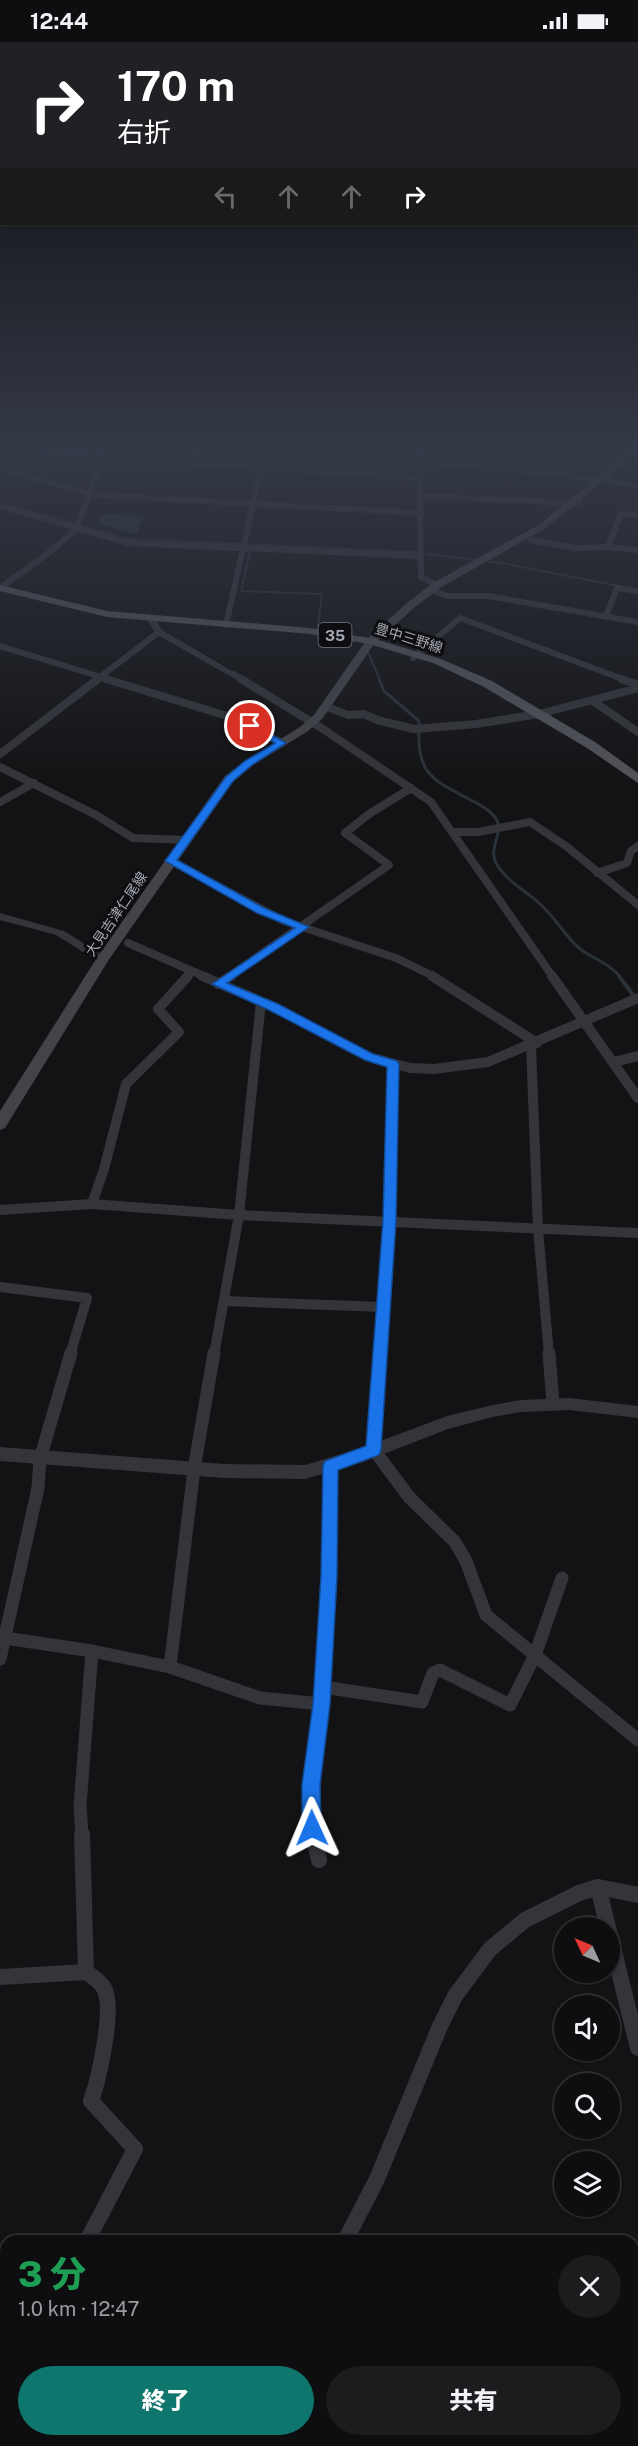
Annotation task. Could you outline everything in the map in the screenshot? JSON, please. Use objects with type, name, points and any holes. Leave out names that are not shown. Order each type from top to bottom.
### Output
[{"type":"main road","name":"大見吉津仁尾線","points":[[0,1124],[103,959],[229,779],[249,763],[312,722],[327,707],[371,641],[434,587],[485,558]]},
{"type":"main road","name":"豊中三野線","points":[[0,588],[84,609],[150,618],[310,631],[371,641],[476,678],[591,745],[638,779]]},
{"type":"street","points":[[0,588],[41,558]]},
{"type":"street","points":[[226,625],[241,558]]},
{"type":"street","points":[[421,558],[421,577],[448,596],[488,596],[638,622]]},
{"type":"street","points":[[606,616],[617,588],[638,591]]},
{"type":"street","points":[[150,618],[159,632],[312,722],[431,802],[638,1098]]},
{"type":"street","points":[[415,656],[460,618],[638,686]]},
{"type":"street","points":[[0,754],[159,632]]},
{"type":"street","points":[[0,646],[234,718],[282,743]]},
{"type":"street","points":[[327,707],[348,715],[364,714],[377,720],[414,729],[476,724],[539,714],[593,701],[638,686]]},
{"type":"street","points":[[593,701],[638,732]]},
{"type":"street","points":[[0,767],[96,815],[133,838],[187,840]]},
{"type":"street","points":[[0,802],[34,783]]},
{"type":"street","points":[[218,984],[389,865],[345,833],[369,814],[411,788]]},
{"type":"street","points":[[454,832],[478,832],[530,822],[566,846],[638,904]]},
{"type":"street","points":[[597,873],[627,863],[631,851],[638,846]]},
{"type":"street","points":[[171,861],[261,910],[405,963],[435,977],[534,1044]]},
{"type":"street","points":[[0,916],[60,933],[103,959]]},
{"type":"street","points":[[128,943],[308,1024],[369,1057],[393,1064],[434,1069],[476,1065],[501,1058],[638,998]]},
{"type":"street","points":[[92,1204],[105,1169],[126,1084],[179,1032],[158,1009],[190,972]]},
{"type":"street","points":[[170,1667],[194,1469],[238,1215],[261,1002]]},
{"type":"street","points":[[534,1044],[538,1229],[553,1404]]},
{"type":"street","points":[[614,1062],[638,1056]]},
{"type":"street","points":[[393,1064],[389,1220],[374,1450],[409,1497],[455,1542],[466,1561],[486,1615],[638,1740]]},
{"type":"street","points":[[0,1210],[92,1204],[238,1215],[638,1233]]},
{"type":"street","points":[[0,1287],[87,1298],[40,1459],[38,1488],[0,1659]]},
{"type":"street","points":[[224,1301],[383,1307]]},
{"type":"street","points":[[0,1454],[40,1459],[194,1469],[262,1473],[305,1472],[330,1466],[447,1423],[493,1411],[553,1404],[638,1412]]},
{"type":"street","points":[[319,1860],[312,1828],[311,1785],[322,1704],[329,1576],[330,1466]]},
{"type":"street","points":[[323,1687],[422,1702],[433,1673],[440,1670],[510,1705],[535,1655],[562,1578]]},
{"type":"street","points":[[5,1638],[92,1651],[170,1667],[260,1698],[322,1704]]},
{"type":"street","points":[[86,1972],[85,1893],[80,1806],[92,1651]]},
{"type":"street","points":[[348,2235],[377,2179],[440,2026],[455,1996],[490,1949],[525,1920],[564,1900],[598,1887],[638,1895]]},
{"type":"street","points":[[598,1887],[638,2048]]},
{"type":"street","points":[[0,1977],[86,1972],[104,1988],[108,2008],[97,2086],[91,2101],[135,2149],[90,2235]]},
{"type":"waterway","points":[[249,558],[241,591],[322,594],[318,626],[338,631]]},
{"type":"waterway","points":[[462,558],[502,563],[619,586]]},
{"type":"waterway","points":[[369,654],[380,680]]},
{"type":"waterway","points":[[379,679],[384,691],[419,721],[420,750],[426,770],[442,784],[482,806],[494,816],[499,827],[494,857],[501,870],[513,883],[540,904],[570,940],[611,968],[620,977]]},
{"type":"waterway","points":[[619,976],[636,999]]},
{"type":"route","points":[[250,726],[282,743],[249,763],[229,779],[171,861],[261,910],[303,927],[218,984],[274,1007],[369,1057],[393,1064],[389,1220],[374,1450],[330,1466],[329,1576],[322,1704],[311,1785],[312,1828]]}]
